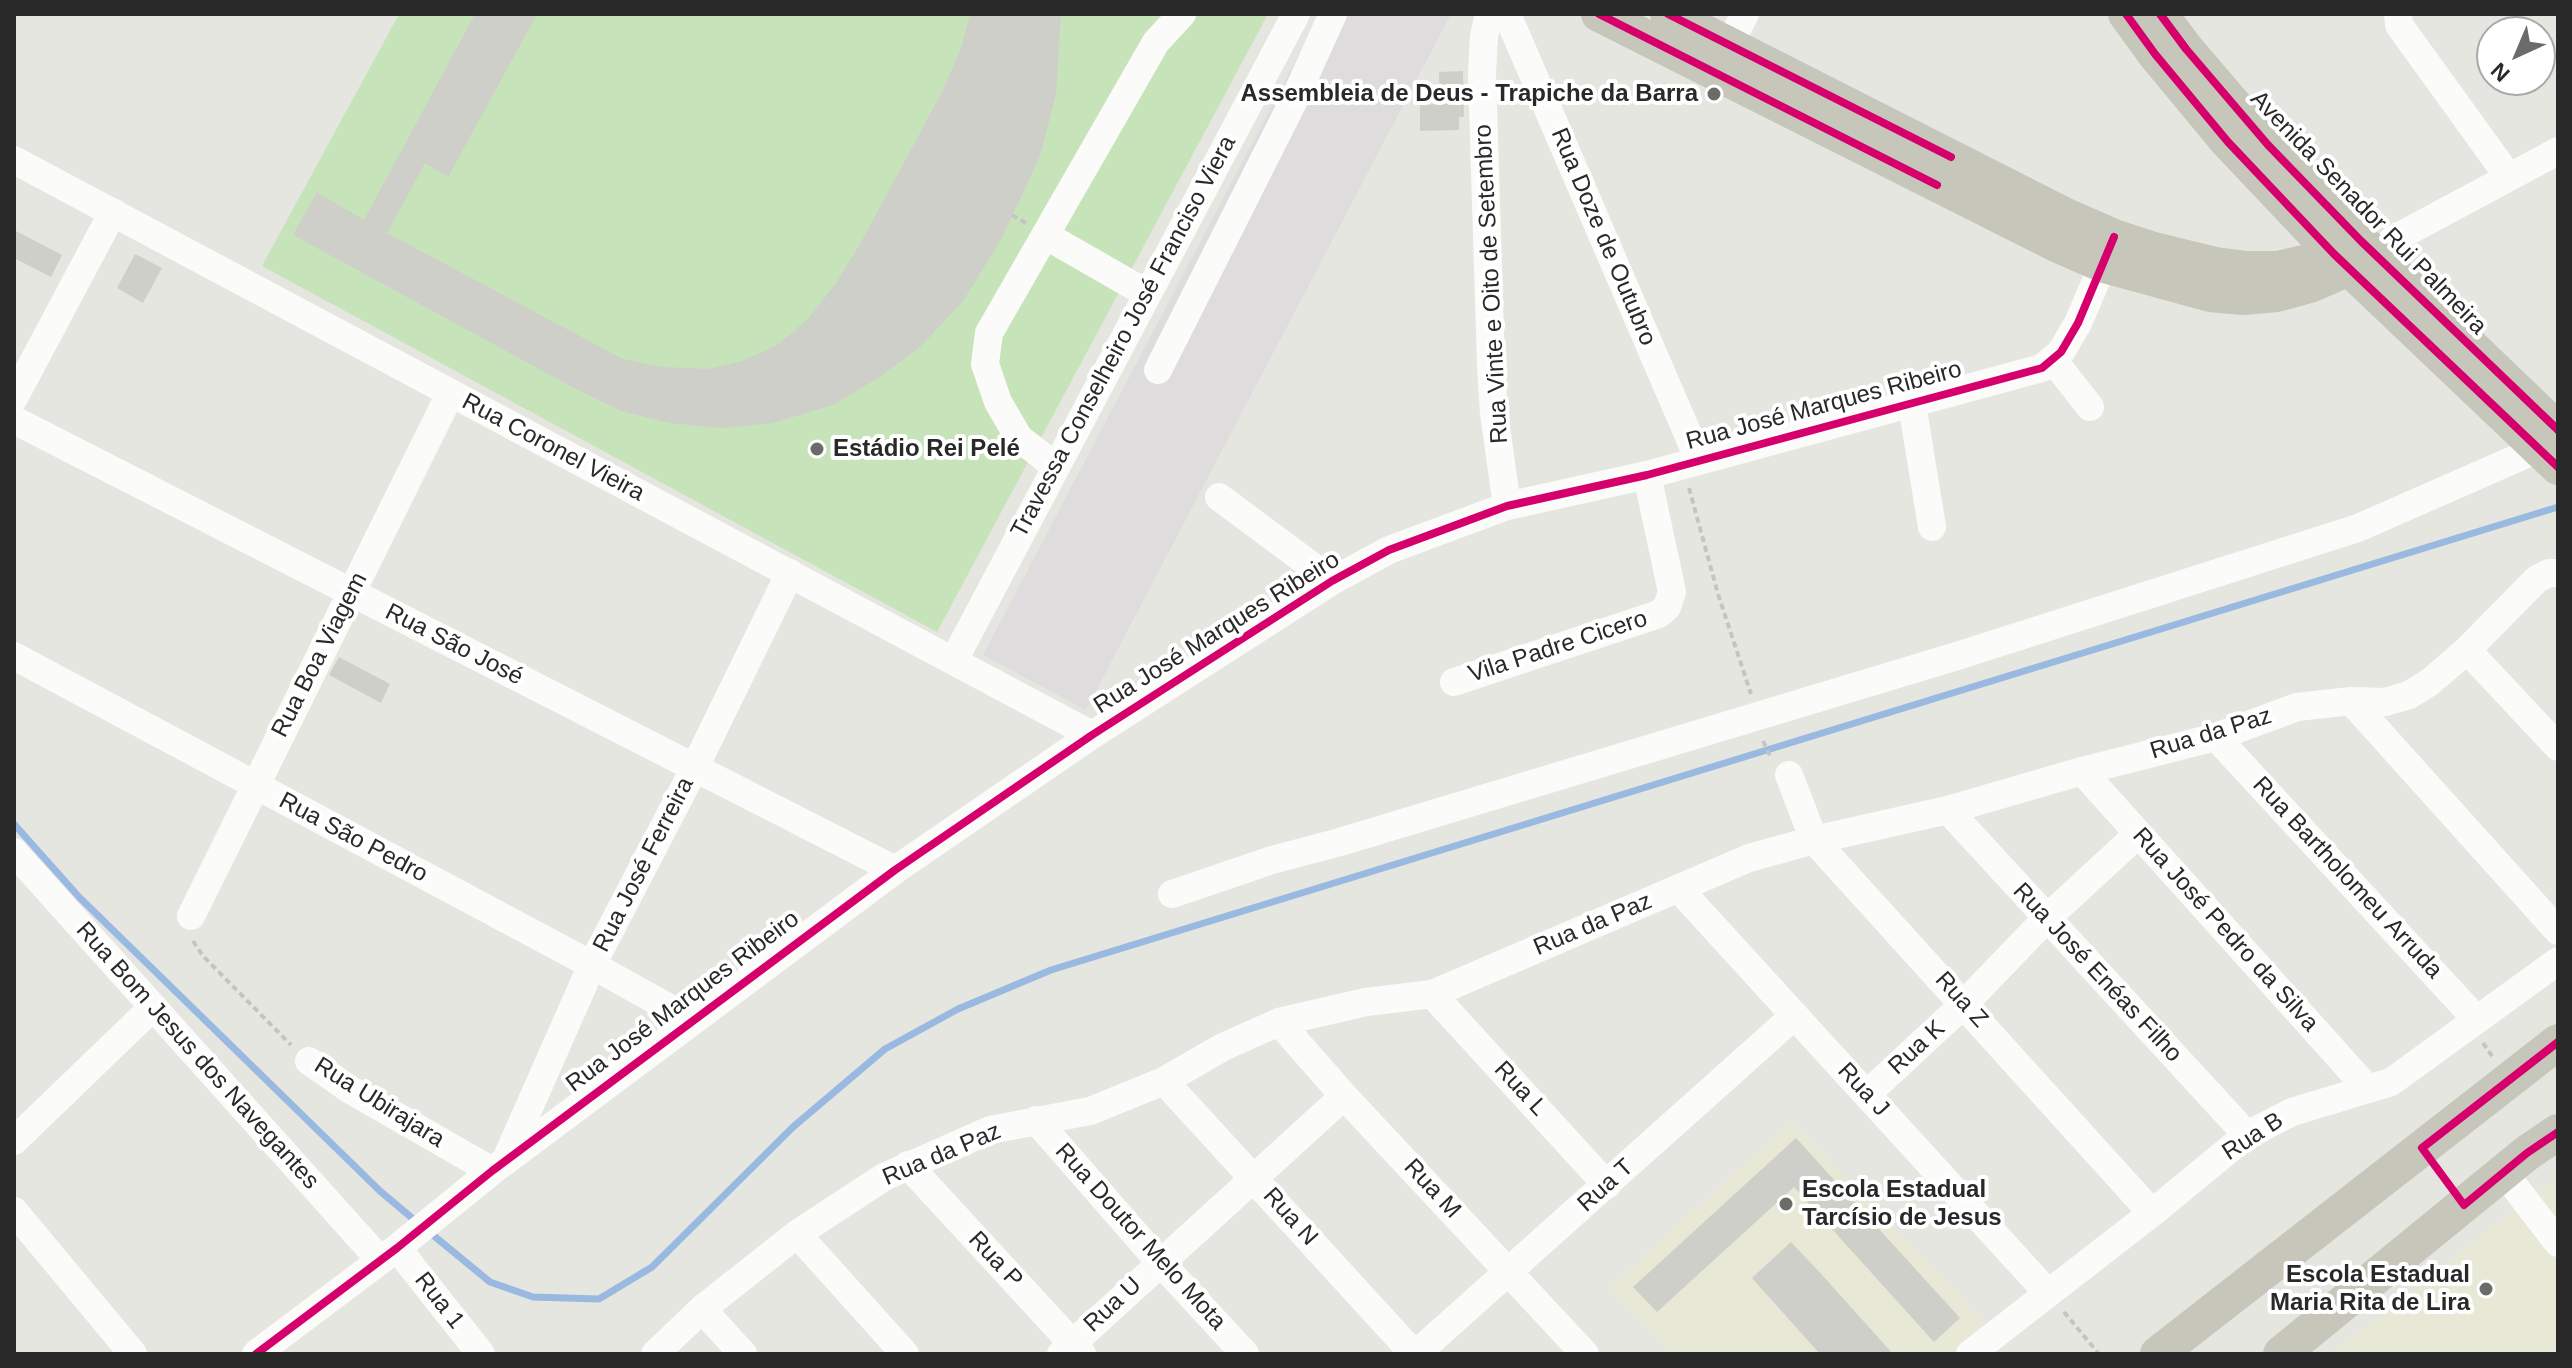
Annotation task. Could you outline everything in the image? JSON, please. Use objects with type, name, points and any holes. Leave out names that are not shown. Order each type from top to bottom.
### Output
[{"type":"main road","points":[[1599,14],[1729,44]]},
{"type":"main road","points":[[1668,14],[2066,216],[2109,251],[2210,294],[2243,297],[2277,294],[2363,252]]},
{"type":"main road","name":"Avenida Senador Rui Palmeira","points":[[2126,14],[2228,142],[2299,217],[2363,252]]},
{"type":"main road","name":"Avenida Senador Rui Palmeira","points":[[2160,14],[2186,49],[2363,252],[2553,453]]},
{"type":"main road","points":[[2278,269],[2298,247],[2299,217]]},
{"type":"main road","points":[[2109,251],[2154,250],[2215,265],[2247,269],[2278,269],[2363,252]]},
{"type":"main road","points":[[2158,1354],[2558,1042]]},
{"type":"main road","points":[[2281,1354],[2558,1132]]},
{"type":"street","points":[[1055,466],[1019,438],[998,402],[985,364],[989,333],[1156,42],[1182,14]]},
{"type":"street","name":"Travessa Conselheiro José Franciso Viera","points":[[954,660],[1296,14]]},
{"type":"street","points":[[1158,370],[1294,100],[1333,14]]},
{"type":"street","name":"Rua Vinte e Oito de Setembro","points":[[1489,14],[1482,72],[1491,366],[1507,506]]},
{"type":"street","name":"Rua Doze de Outubro","points":[[1507,14],[1691,462]]},
{"type":"street","points":[[2398,14],[2399,25],[2508,176]]},
{"type":"street","points":[[2363,252],[2558,151]]},
{"type":"street","name":"Rua Coronel Vieira","points":[[14,160],[1092,735]]},
{"type":"street","points":[[14,398],[113,212]]},
{"type":"street","points":[[1045,235],[1146,293]]},
{"type":"street","points":[[2090,407],[2053,360],[2078,323],[2109,251]]},
{"type":"street","name":"Rua José Marques Ribeiro","points":[[256,1354],[439,1215],[499,1165],[895,870],[1092,735],[1332,581],[1389,550],[1507,506],[1914,414],[2042,368],[2053,360]]},
{"type":"street","name":"Rua Boa Viagem","points":[[191,916],[450,394]]},
{"type":"street","points":[[1914,414],[1932,527]]},
{"type":"street","name":"Rua São José","points":[[14,420],[895,870]]},
{"type":"street","points":[[1172,894],[1272,860],[1758,727],[1957,656],[2358,528],[2553,453]]},
{"type":"street","name":"Vila Padre Cicero","points":[[1454,682],[1659,614],[1667,607],[1672,592],[1647,475]]},
{"type":"street","points":[[1219,497],[1332,581]]},
{"type":"street","name":"Rua José Ferreira","points":[[499,1165],[592,965],[694,769],[790,573]]},
{"type":"street","name":"Rua da Paz","points":[[655,1354],[702,1309],[797,1234],[884,1177],[990,1130],[1090,1111],[1164,1081],[1223,1047],[1279,1022],[1366,1002],[1432,994],[1749,858],[1948,810],[2082,771],[2216,737],[2297,707],[2351,701],[2385,702],[2409,695],[2430,682],[2467,650],[2537,579],[2549,573],[2558,573]]},
{"type":"street","points":[[2467,650],[2558,747]]},
{"type":"street","name":"Rua São Pedro","points":[[14,656],[691,1020]]},
{"type":"street","points":[[2351,701],[2558,931]]},
{"type":"street","name":"Rua Bartholomeu Arruda","points":[[2216,737],[2473,1023]]},
{"type":"street","name":"Rua Z","points":[[1782,771],[1814,840],[2152,1213]]},
{"type":"street","name":"Rua José Pedro da Silva","points":[[2082,771],[2368,1089]]},
{"type":"street","name":"Rua José Enéas Filho","points":[[1948,810],[2247,1135]]},
{"type":"street","name":"Rua K","points":[[1867,1094],[2138,834]]},
{"type":"street","name":"Rua Bom Jesus dos Navegantes","points":[[18,864],[392,1251]]},
{"type":"street","name":"Rua J","points":[[1679,889],[2047,1292]]},
{"type":"street","name":"Rua B","points":[[1970,1354],[2247,1135],[2292,1112],[2391,1082],[2558,961]]},
{"type":"street","name":"Rua L","points":[[1432,994],[1607,1185]]},
{"type":"street","points":[[14,1141],[153,1007]]},
{"type":"street","name":"Rua T","points":[[1415,1354],[1794,1016]]},
{"type":"street","name":"Rua M","points":[[1279,1022],[1585,1354]]},
{"type":"street","name":"Rua Ubirajara","points":[[309,1061],[349,1089],[499,1165]]},
{"type":"street","name":"Rua N","points":[[1164,1081],[1415,1354]]},
{"type":"street","name":"Rua U","points":[[1072,1350],[1159,1261],[1344,1096]]},
{"type":"street","name":"Rua Doutor Melo Mota","points":[[1036,1120],[1245,1354]]},
{"type":"street","name":"Rua P","points":[[908,1165],[1072,1350]]},
{"type":"street","points":[[2504,1173],[2558,1243]]},
{"type":"street","points":[[14,1211],[133,1354]]},
{"type":"street","points":[[797,1234],[905,1354]]},
{"type":"street","name":"Rua 1","points":[[392,1251],[481,1354]]},
{"type":"street","points":[[702,1309],[743,1354]]},
{"type":"path","points":[[1691,462],[1705,552],[1754,700],[1758,727],[1782,771]]},
{"type":"path","points":[[2473,1023],[2510,1080]]},
{"type":"path","points":[[2070,1319],[2099,1354]]},
{"type":"shaded area","points":[[1320,14],[1451,14],[1086,710],[983,655]]},
{"type":"shaded area","name":"Escola Estadual Tarcísio de Jesus","points":[[1791,1121],[1986,1323],[1951,1354],[1671,1354],[1609,1288]]},
{"type":"shaded area","name":"Escola Estadual Maria Rita de Lira","points":[[2558,1178],[2558,1354],[2331,1354],[2535,1193]]},
{"type":"green space","name":"Estádio Rei Pelé","points":[[399,14],[1268,14],[937,632],[262,266]]},
{"type":"building","points":[[475,14],[537,14],[448,177],[425,163],[387,233],[623,359],[662,367],[708,369],[742,361],[779,344],[809,318],[859,246],[942,92],[961,48],[970,14],[1061,14],[1056,94],[1040,156],[1002,238],[963,301],[921,346],[878,378],[833,405],[773,423],[721,428],[669,423],[621,411],[572,387],[293,235],[317,192],[364,220]]},
{"type":"building","points":[[1463,71],[1464,117],[1459,117],[1459,130],[1420,131],[1420,105],[1440,104],[1439,72]]},
{"type":"building","points":[[14,230],[62,255],[51,277],[14,258]]},
{"type":"building","points":[[135,254],[162,268],[143,303],[117,288]]},
{"type":"building","points":[[339,657],[390,684],[381,703],[329,675]]},
{"type":"building","points":[[1796,1138],[1960,1318],[1934,1342],[1794,1187],[1657,1312],[1633,1287]]},
{"type":"building","points":[[1791,1242],[1893,1354],[1820,1354],[1752,1278]]},
{"type":"waterway","points":[[428,1231],[490,1282],[533,1297],[599,1299],[652,1267],[793,1127],[885,1049],[958,1009],[1051,970],[2558,507]]},
{"type":"waterway","points":[[14,824],[79,897],[380,1191],[418,1223]]},
{"type":"cycle path","points":[[1599,14],[1937,185]]},
{"type":"cycle path","points":[[1668,14],[1951,157]]},
{"type":"cycle path","points":[[2126,14],[2228,142],[2334,254],[2558,467]]},
{"type":"cycle path","points":[[2160,14],[2268,145],[2361,241],[2558,430]]},
{"type":"cycle path","points":[[256,1354],[397,1248],[492,1171],[895,870],[1092,735],[1332,581],[1389,550],[1507,506],[1647,475],[2042,368],[2061,352],[2078,323],[2114,237]]},
{"type":"cycle path","points":[[2558,1042],[2422,1148],[2464,1205],[2527,1153],[2558,1132]]},
{"type":"place","name":"Assembleia de Deus - Trapiche da Barra","points":[[1714,94]]},
{"type":"place","name":"Estádio Rei Pelé","points":[[817,449]]},
{"type":"place","name":"Escola Estadual Tarcísio de Jesus","points":[[1786,1204]]},
{"type":"place","name":"Escola Estadual Maria Rita de Lira","points":[[2486,1289]]}]
